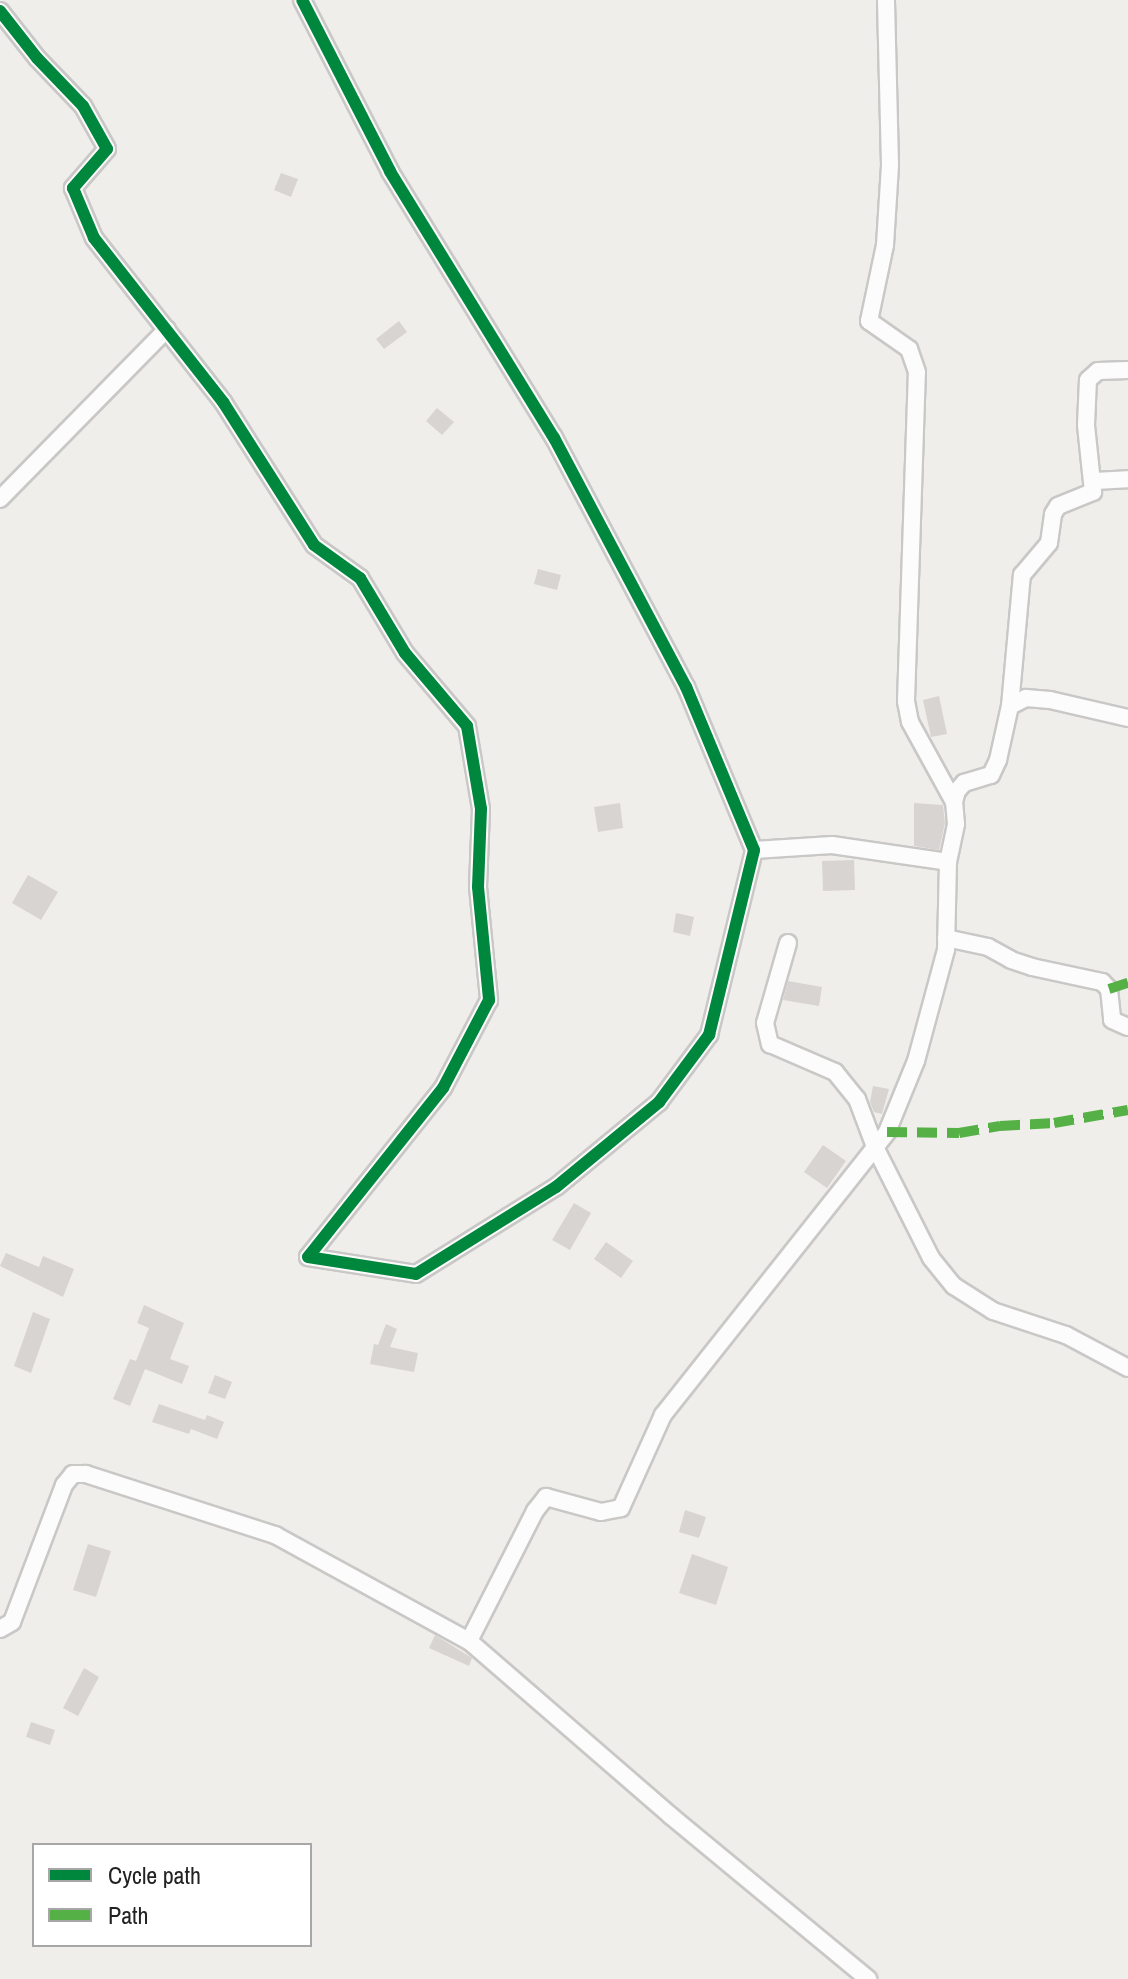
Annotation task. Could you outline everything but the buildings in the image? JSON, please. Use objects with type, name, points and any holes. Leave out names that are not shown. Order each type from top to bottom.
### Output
[{"type":"street","points":[[0,11],[37,58],[83,106],[107,149],[73,188],[94,238],[223,402],[314,545],[360,578],[405,653],[467,726],[481,809],[478,887],[489,1000],[443,1088],[308,1257],[416,1274],[556,1187],[659,1102],[709,1035],[754,850],[686,687],[569,465],[390,171],[302,0]]},
{"type":"street","points":[[886,0],[890,165],[885,245],[869,321],[909,349],[917,372],[906,701],[910,722],[954,802]]},
{"type":"street","points":[[0,499],[167,329]]},
{"type":"street","points":[[469,1641],[535,1511],[546,1497],[601,1512],[621,1508],[663,1415],[887,1132],[916,1061],[946,938],[948,862],[956,824],[954,802],[957,791],[964,783],[991,775],[998,760],[1010,706],[1022,575],[1049,543],[1053,514],[1058,506],[1093,492],[1086,425],[1088,380],[1098,371],[1128,370]]},
{"type":"street","points":[[1094,481],[1128,479]]},
{"type":"street","points":[[1010,706],[1026,698],[1050,700],[1128,718]]},
{"type":"street","points":[[754,850],[832,845],[948,862]]},
{"type":"street","points":[[946,938],[988,947],[1032,967],[1102,982],[1109,989],[1112,1020],[1128,1027]]},
{"type":"street","points":[[788,943],[765,1023],[770,1044],[835,1072],[857,1099],[875,1147],[931,1258],[954,1286],[993,1311],[1066,1335],[1128,1368]]},
{"type":"street","points":[[0,1629],[12,1622],[64,1485],[73,1474],[86,1474],[275,1535],[469,1641],[671,1816],[868,1979]]},
{"type":"marked path","points":[[1109,989],[1128,983]]},
{"type":"marked path","points":[[887,1132],[959,1133],[1000,1126],[1054,1123],[1128,1110]]},
{"type":"cycle path","points":[[0,11],[37,58],[83,106],[107,149],[73,188],[94,238],[223,402],[314,545],[360,578],[405,653],[467,726],[481,809],[478,887],[489,1000],[443,1088],[308,1257],[416,1274],[556,1187],[659,1102],[709,1035],[754,850],[686,687],[554,438],[390,171],[302,0]]}]
